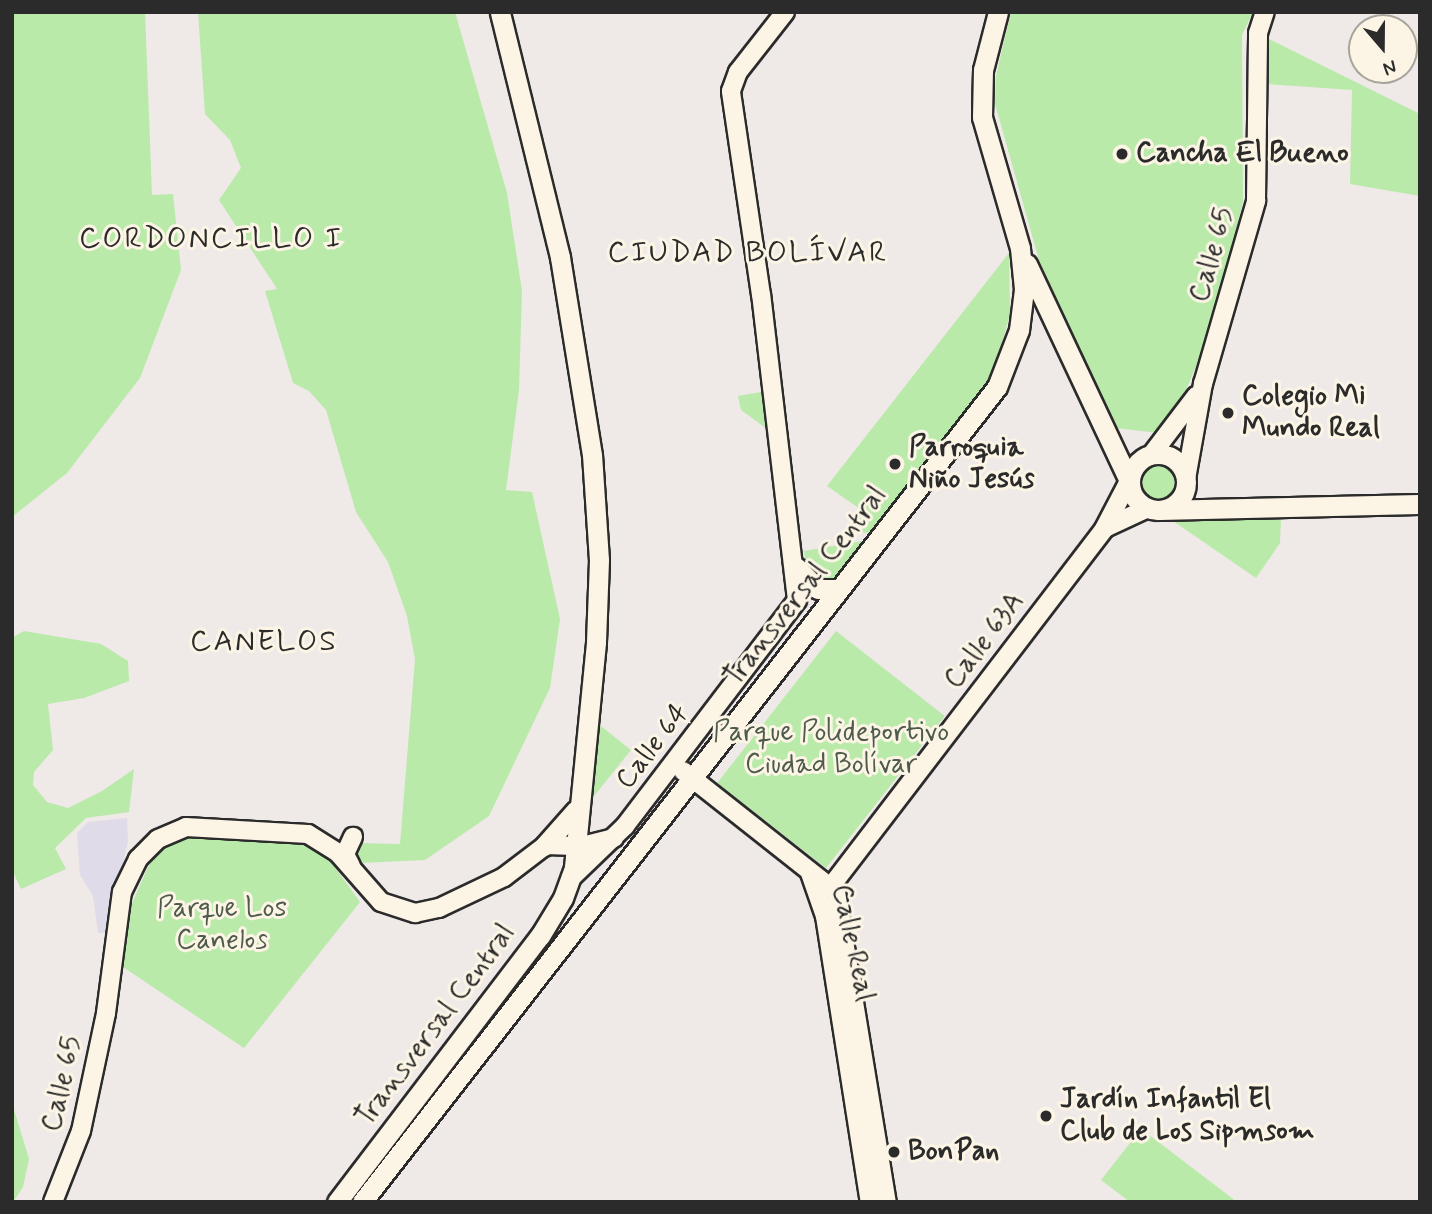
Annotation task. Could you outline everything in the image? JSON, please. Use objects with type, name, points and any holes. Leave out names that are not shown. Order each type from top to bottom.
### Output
[{"type":"main road","name":"Transversal Central","points":[[337,1202],[540,936],[571,878],[563,849],[576,810],[596,642],[599,560],[593,455],[562,267],[500,12]]},
{"type":"main road","name":"Transversal Central","points":[[362,1202],[990,396],[1019,330],[1024,289],[1020,248],[982,117],[983,70],[998,12]]},
{"type":"main road","points":[[1020,248],[1129,481],[1134,498],[1153,509],[1420,504]]},
{"type":"main road","points":[[1019,330],[1032,319],[1057,327]]},
{"type":"main road","points":[[1108,435],[1126,451],[1148,456],[1171,456],[1202,509]]},
{"type":"main road","points":[[1129,481],[1148,456]]},
{"type":"main road","points":[[1153,509],[1175,504],[1186,483]]},
{"type":"main road","points":[[796,567],[809,584],[839,589]]},
{"type":"main road","points":[[563,849],[576,810]]},
{"type":"main road","points":[[571,878],[601,894]]},
{"type":"street","name":"Calle 64","points":[[571,878],[614,838],[684,752],[793,607],[799,589],[732,91],[738,72],[785,12]]},
{"type":"street","name":"Calle 65","points":[[1186,483],[1203,384],[1256,201],[1258,33],[1265,12]]},
{"type":"street","name":"Calle 65","points":[[1148,456],[1203,384]]},
{"type":"street","name":"Calle 63A","points":[[832,885],[1104,529],[1129,481]]},
{"type":"street","name":"Calle 63A","points":[[1104,529],[1153,509]]},
{"type":"street","points":[[684,752],[681,764],[690,780],[810,873]]},
{"type":"street","name":"Calle 65","points":[[53,1202],[81,1132],[112,974],[118,908],[130,874],[152,844],[186,827],[316,837],[351,866]]},
{"type":"street","points":[[353,837],[346,848],[351,866],[381,902],[415,914],[439,908],[563,849],[614,838]]},
{"type":"street","name":"Calle Real","points":[[810,873],[832,885],[842,917],[887,1202]]},
{"type":"street","name":"Calle Real","points":[[810,873],[825,916],[870,1202]]},
{"type":"shaded area","points":[[127,818],[128,841],[107,933],[98,933],[93,896],[80,875],[77,833],[88,822]]},
{"type":"green space","points":[[12,12],[145,12],[152,195],[173,194],[181,270],[140,378],[67,473],[12,517]]},
{"type":"green space","points":[[198,12],[455,12],[507,193],[522,291],[519,390],[506,490],[532,492],[560,619],[550,688],[489,816],[425,860],[360,863],[357,857],[355,843],[400,844],[415,659],[407,616],[388,562],[356,512],[326,410],[309,391],[293,383],[265,291],[277,289],[219,200],[241,168],[230,140],[205,114]]},
{"type":"green space","points":[[1011,12],[1253,12],[1242,35],[1243,201],[1217,315],[1182,400],[1159,433],[1115,428],[1039,260],[995,104],[996,76]]},
{"type":"green space","points":[[1269,39],[1348,78],[1348,84],[1360,84],[1420,114],[1420,196],[1350,184],[1352,90],[1267,84]]},
{"type":"green space","points":[[1009,253],[1010,314],[995,368],[972,405],[870,533],[853,532],[860,509],[827,486]]},
{"type":"green space","points":[[767,391],[774,434],[741,410],[738,396]]},
{"type":"green space","points":[[1159,463],[1172,468],[1177,481],[1172,494],[1159,499],[1146,494],[1141,481],[1146,468]]},
{"type":"green space","points":[[1281,518],[1280,543],[1256,578],[1173,521]]},
{"type":"green space","points":[[862,541],[829,586],[807,573],[804,551]]},
{"type":"green space","points":[[24,631],[101,644],[128,661],[129,681],[84,698],[48,704],[53,750],[34,772],[33,785],[47,802],[68,808],[102,791],[134,769],[129,812],[86,818],[55,848],[66,869],[21,889],[12,870],[12,638]]},
{"type":"green space","name":"Parque Polideportivo Ciudad Bolívar","points":[[836,631],[945,716],[826,868],[717,783]]},
{"type":"green space","points":[[597,723],[631,750],[586,806]]},
{"type":"green space","name":"Parque Los Canelos","points":[[209,834],[291,839],[314,848],[329,859],[360,902],[244,1048],[123,967],[126,917],[148,867],[158,852],[181,838]]},
{"type":"green space","points":[[12,1103],[29,1159],[23,1187],[13,1202]]},
{"type":"green space","points":[[1141,1129],[1237,1202],[1130,1202],[1101,1180]]},
{"type":"place","name":"Cancha El Bueno","points":[[1122,154]]},
{"type":"place","name":"Colegio Mi Mundo Real","points":[[1228,413]]},
{"type":"place","name":"Parroquia Niño Jesús","points":[[895,464]]},
{"type":"place","name":"Jardín Infantil El Club de Los Sipmsom","points":[[1046,1116]]},
{"type":"place","name":"BonPan","points":[[894,1152]]},
{"type":"district","name":"CORDONCILLO I","points":[[211,239]]},
{"type":"district","name":"CIUDAD BOLÍVAR","points":[[748,253]]},
{"type":"district","name":"CANELOS","points":[[264,642]]}]
